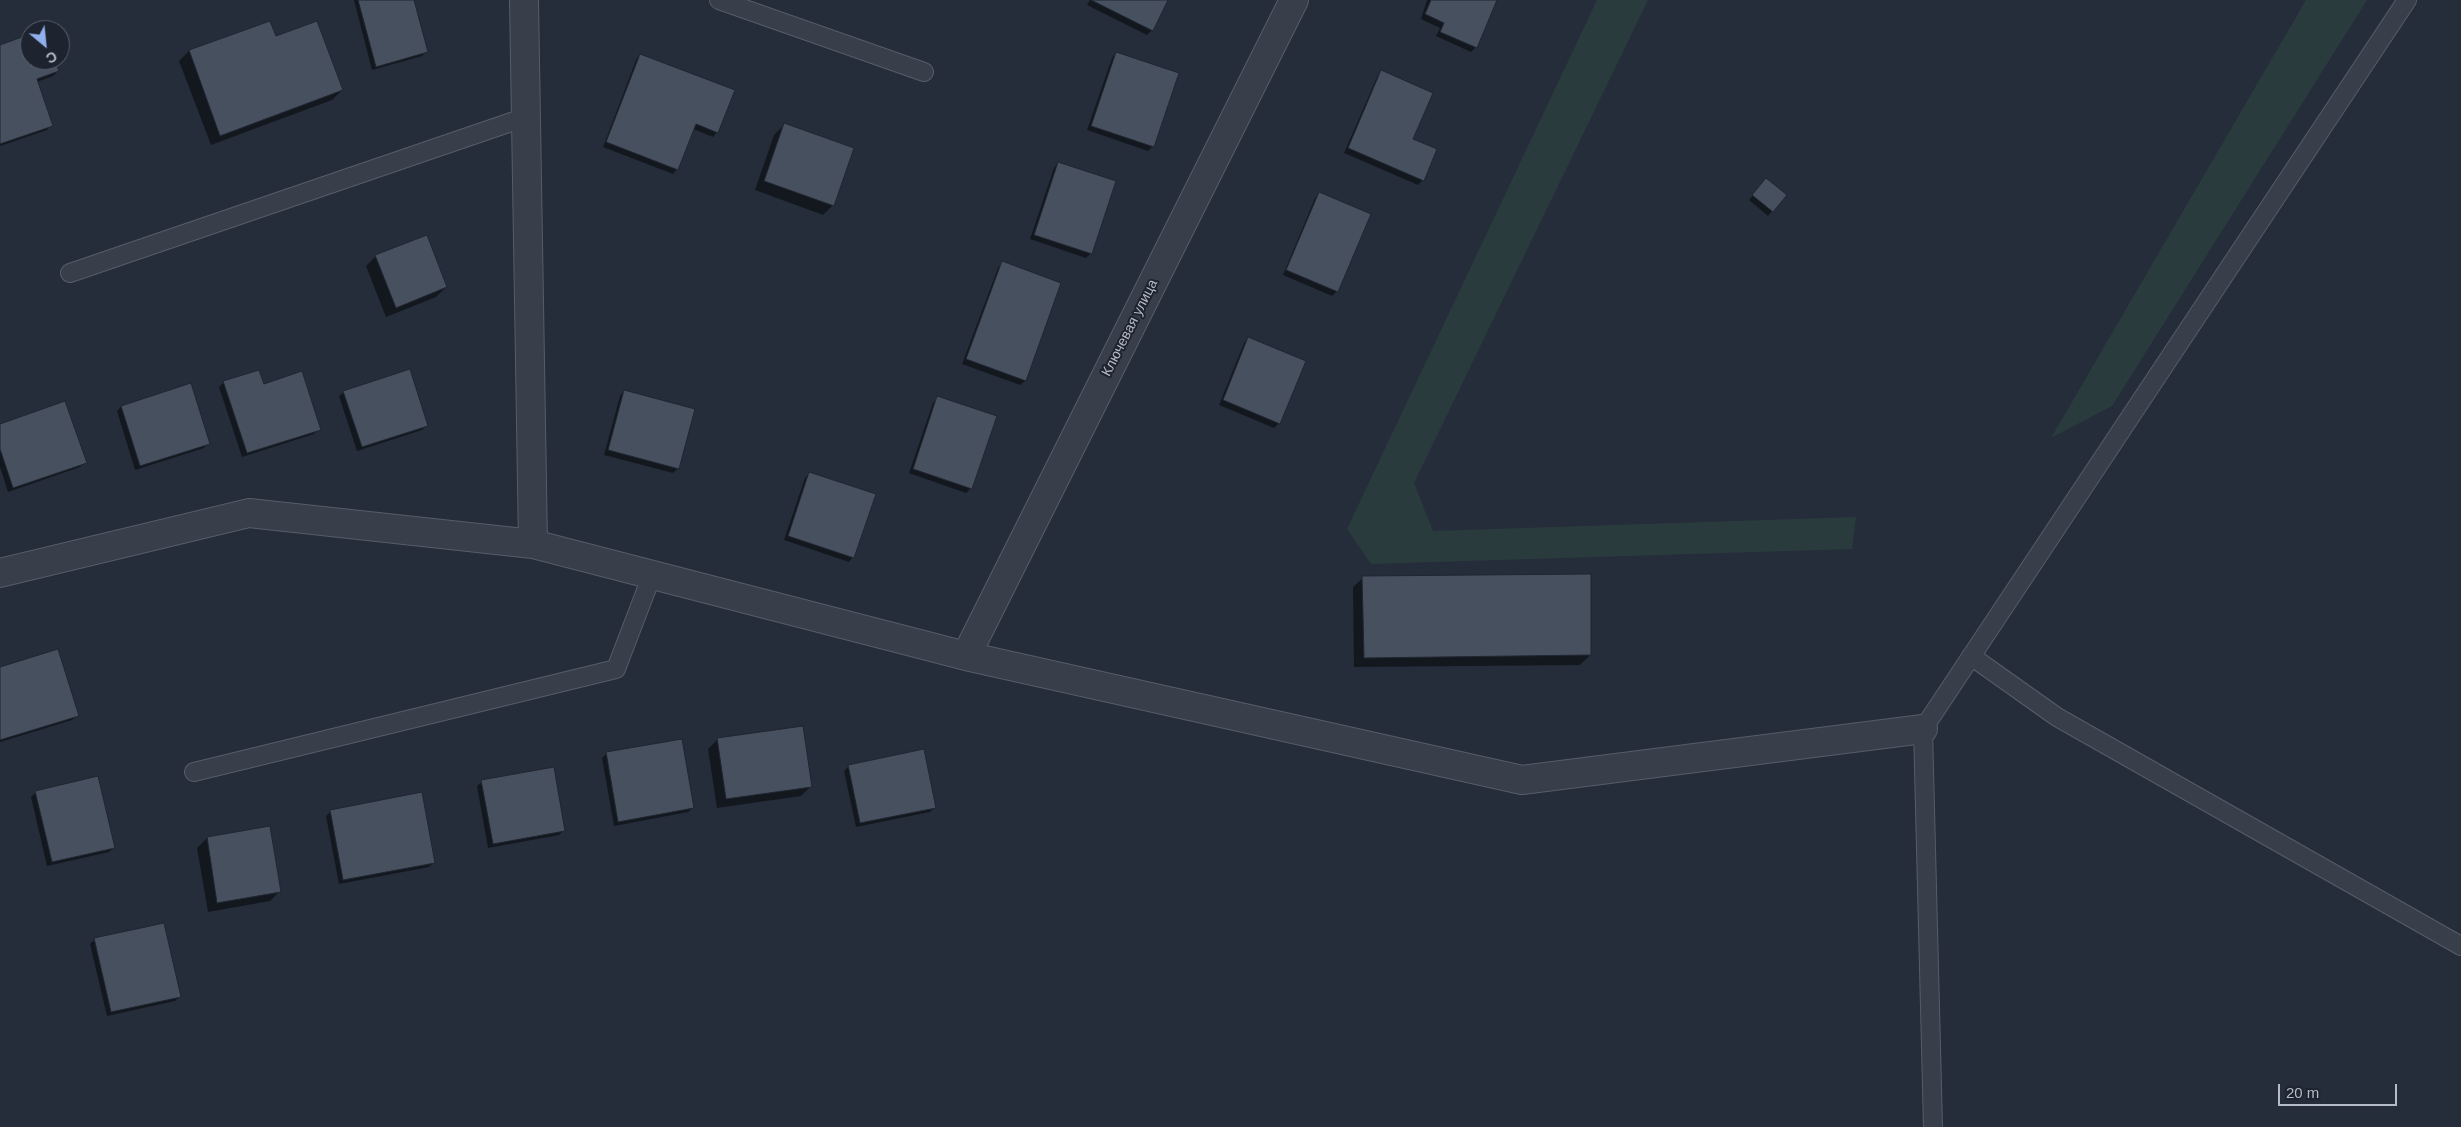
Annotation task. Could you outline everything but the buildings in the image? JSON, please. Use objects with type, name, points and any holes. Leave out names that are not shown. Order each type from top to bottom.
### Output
[{"type":"street","points":[[524,0],[533,544]]},
{"type":"street","name":"Ключевая улица","points":[[966,656],[1294,0]]},
{"type":"street","points":[[0,573],[249,513],[533,544],[966,656],[1522,780],[1922,730]]},
{"type":"lane","points":[[719,0],[924,72]]},
{"type":"lane","points":[[1933,1127],[1922,730],[2407,0]]},
{"type":"lane","points":[[70,273],[526,117]]},
{"type":"lane","points":[[194,772],[616,669],[652,575]]},
{"type":"lane","points":[[1971,656],[2057,717],[2461,946]]},
{"type":"shaded area","points":[[1597,0],[1648,0],[1414,483],[1433,531],[1856,517],[1852,549],[1371,564],[1347,529]]},
{"type":"shaded area","points":[[2306,0],[2367,0],[2112,406],[2051,438]]}]
